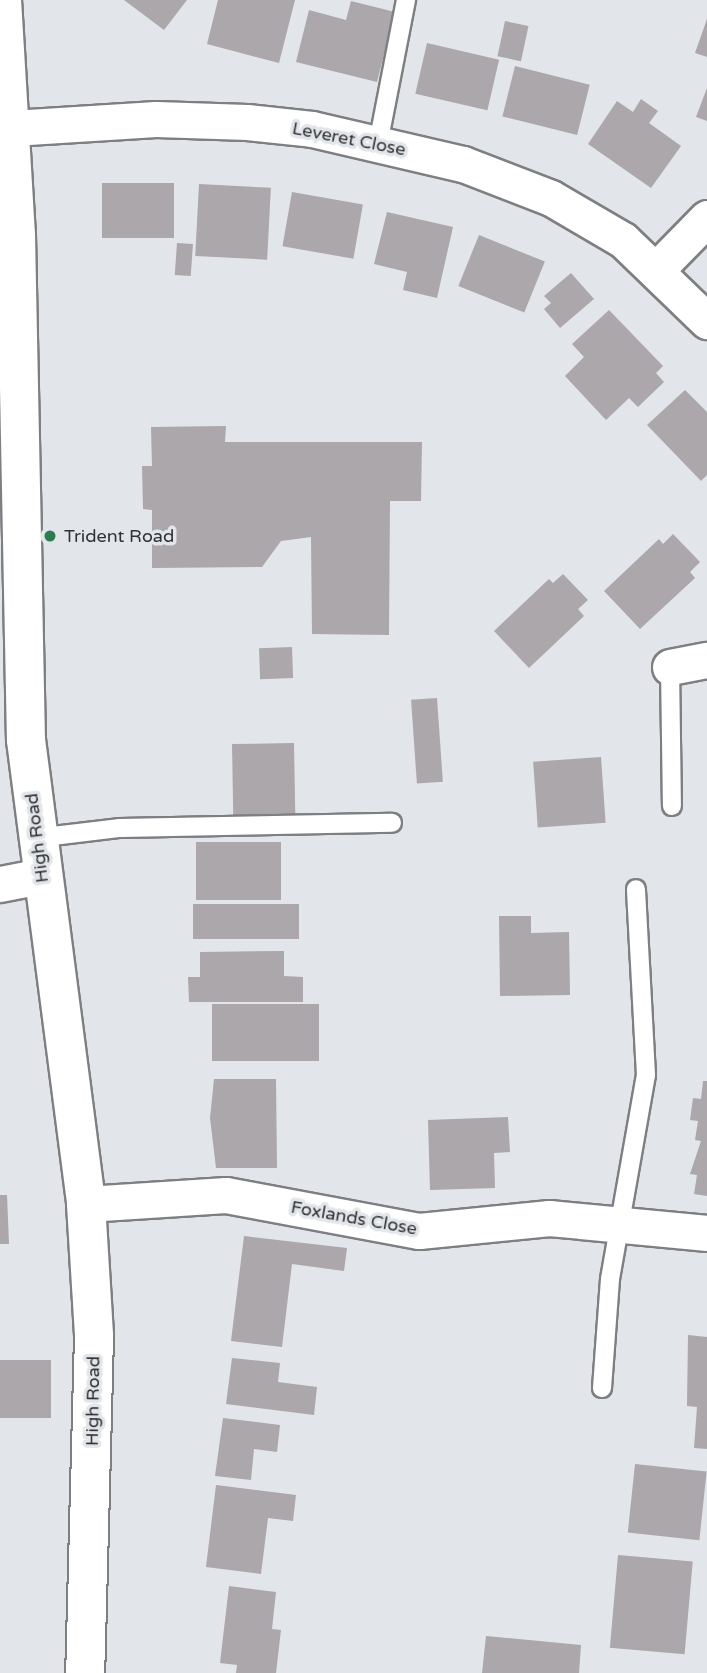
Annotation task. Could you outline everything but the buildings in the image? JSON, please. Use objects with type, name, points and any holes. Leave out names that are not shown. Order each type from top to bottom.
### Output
[{"type":"street","name":"High Road","points":[[2,0],[12,128],[7,348],[11,641],[86,1204],[93,1349],[85,1673]]},
{"type":"street","name":"Leveret Close","points":[[12,128],[156,119],[247,122],[378,144],[514,181],[589,219],[658,268],[707,321]]},
{"type":"street","points":[[658,268],[707,218]]},
{"type":"street","points":[[670,667],[707,660]]},
{"type":"street","points":[[0,884],[41,876]]},
{"type":"street","name":"Foxlands Close","points":[[86,1204],[226,1195],[419,1231],[549,1218],[707,1233]]},
{"type":"lane","points":[[378,144],[406,0]]},
{"type":"lane","points":[[670,667],[672,806]]},
{"type":"lane","points":[[36,838],[120,828],[392,823]]},
{"type":"lane","points":[[602,1388],[618,1224],[646,1075],[636,889]]},
{"type":"place","name":"Trident Road","points":[[50,536]]}]
